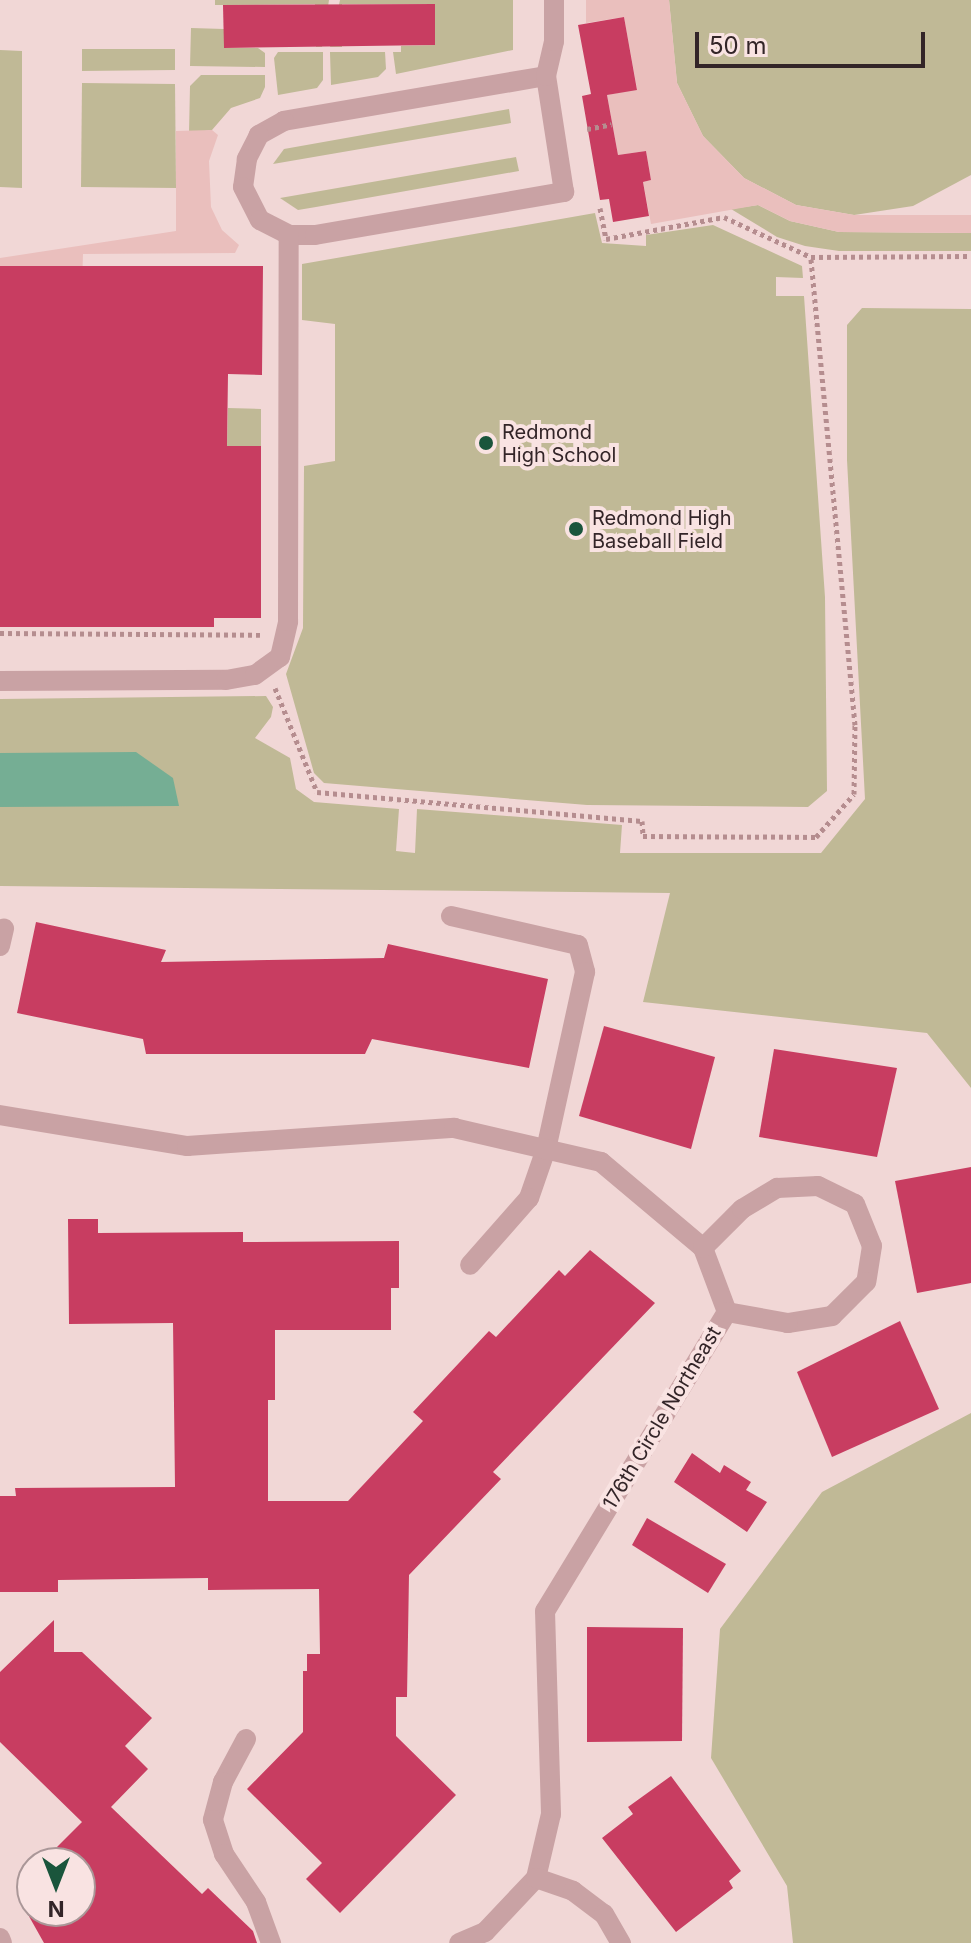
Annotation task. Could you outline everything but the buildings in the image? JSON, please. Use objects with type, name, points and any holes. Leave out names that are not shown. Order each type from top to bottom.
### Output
[{"type":"lane","points":[[546,76],[284,121],[259,135],[247,159],[243,187],[260,220],[289,235],[315,235],[564,192],[546,76],[554,41],[554,0]]},
{"type":"lane","points":[[0,681],[226,680],[255,675],[280,657],[288,621],[289,235]]},
{"type":"lane","points":[[451,916],[578,945],[585,972],[546,1149],[529,1198],[470,1265]]},
{"type":"lane","name":"176th Circle Northeast","points":[[0,1115],[187,1146],[454,1128],[601,1162],[703,1248],[727,1312],[545,1611],[551,1814],[536,1878]]},
{"type":"lane","points":[[703,1248],[742,1209],[777,1188],[818,1186],[855,1204],[872,1246],[866,1282],[832,1316],[788,1323],[727,1312]]},
{"type":"lane","points":[[246,1739],[223,1782],[213,1820],[224,1854],[256,1902],[271,1943]]},
{"type":"lane","points":[[459,1943],[487,1938],[536,1878],[573,1891],[604,1914],[621,1943]]},
{"type":"path","points":[[587,129],[612,124]]},
{"type":"path","points":[[600,208],[606,239],[724,217],[811,257],[971,256]]},
{"type":"path","points":[[267,667],[317,792],[642,821],[643,836],[816,837],[854,794],[855,725],[811,257]]},
{"type":"path","points":[[0,633],[264,635],[268,621]]},
{"type":"shaded area","points":[[215,0],[329,0],[322,47],[316,47],[315,4],[215,5]]},
{"type":"shaded area","points":[[340,0],[513,0],[513,50],[396,74],[393,52],[401,52],[401,46],[435,45],[435,4],[342,4],[342,47],[330,47]]},
{"type":"shaded area","points":[[586,0],[669,0],[677,83],[703,136],[744,178],[796,205],[854,215],[971,215],[971,233],[839,232],[790,221],[758,205],[651,224],[643,182],[651,180],[646,151],[618,155],[607,95],[637,89],[624,17],[586,23]]},
{"type":"shaded area","points":[[669,0],[971,0],[971,175],[913,206],[854,215],[796,205],[744,178],[703,136],[677,83]]},
{"type":"shaded area","points":[[191,28],[224,29],[224,48],[258,48],[265,53],[265,67],[190,66]]},
{"type":"shaded area","points":[[82,49],[175,49],[175,70],[82,71]]},
{"type":"shaded area","points":[[0,50],[22,51],[22,188],[0,187]]},
{"type":"shaded area","points":[[278,52],[323,52],[323,80],[317,88],[278,95],[274,58]]},
{"type":"shaded area","points":[[330,52],[385,52],[386,69],[378,77],[331,85]]},
{"type":"shaded area","points":[[201,75],[265,75],[265,87],[260,98],[231,108],[212,130],[189,133],[190,86]]},
{"type":"shaded area","points":[[82,83],[175,84],[176,188],[81,187]]},
{"type":"shaded area","points":[[509,109],[511,123],[273,164],[284,149]]},
{"type":"shaded area","points":[[212,130],[218,135],[209,161],[211,207],[222,230],[239,245],[235,253],[83,254],[80,352],[0,266],[0,258],[176,231],[176,131]]},
{"type":"shaded area","points":[[516,157],[519,171],[316,207],[298,210],[280,198]]},
{"type":"shaded area","points":[[758,205],[790,221],[839,232],[971,233],[971,251],[839,251],[805,246],[777,237],[731,209]]},
{"type":"shaded area","name":"Redmond High Baseball Field","points":[[595,213],[602,243],[646,246],[646,235],[713,225],[802,266],[803,278],[776,277],[776,296],[804,296],[825,597],[827,791],[808,807],[587,805],[324,783],[314,773],[286,674],[303,628],[304,466],[335,461],[335,324],[302,320],[302,264]]},
{"type":"shaded area","points":[[862,308],[971,309],[971,1088],[927,1033],[643,1002],[670,893],[0,886],[0,699],[266,696],[273,707],[271,717],[255,738],[290,758],[296,789],[314,802],[399,809],[396,851],[415,853],[417,809],[622,825],[620,853],[821,853],[865,799],[847,460],[847,325]]},
{"type":"shaded area","points":[[228,408],[261,409],[261,446],[227,446]]},
{"type":"shaded area","points":[[136,752],[173,778],[179,806],[0,807],[0,753]]},
{"type":"shaded area","points":[[971,1413],[971,1943],[793,1943],[787,1886],[711,1758],[720,1629],[822,1492]]},
{"type":"place","name":"Redmond High School","points":[[486,443]]},
{"type":"place","name":"Redmond High Baseball Field","points":[[576,529]]}]
